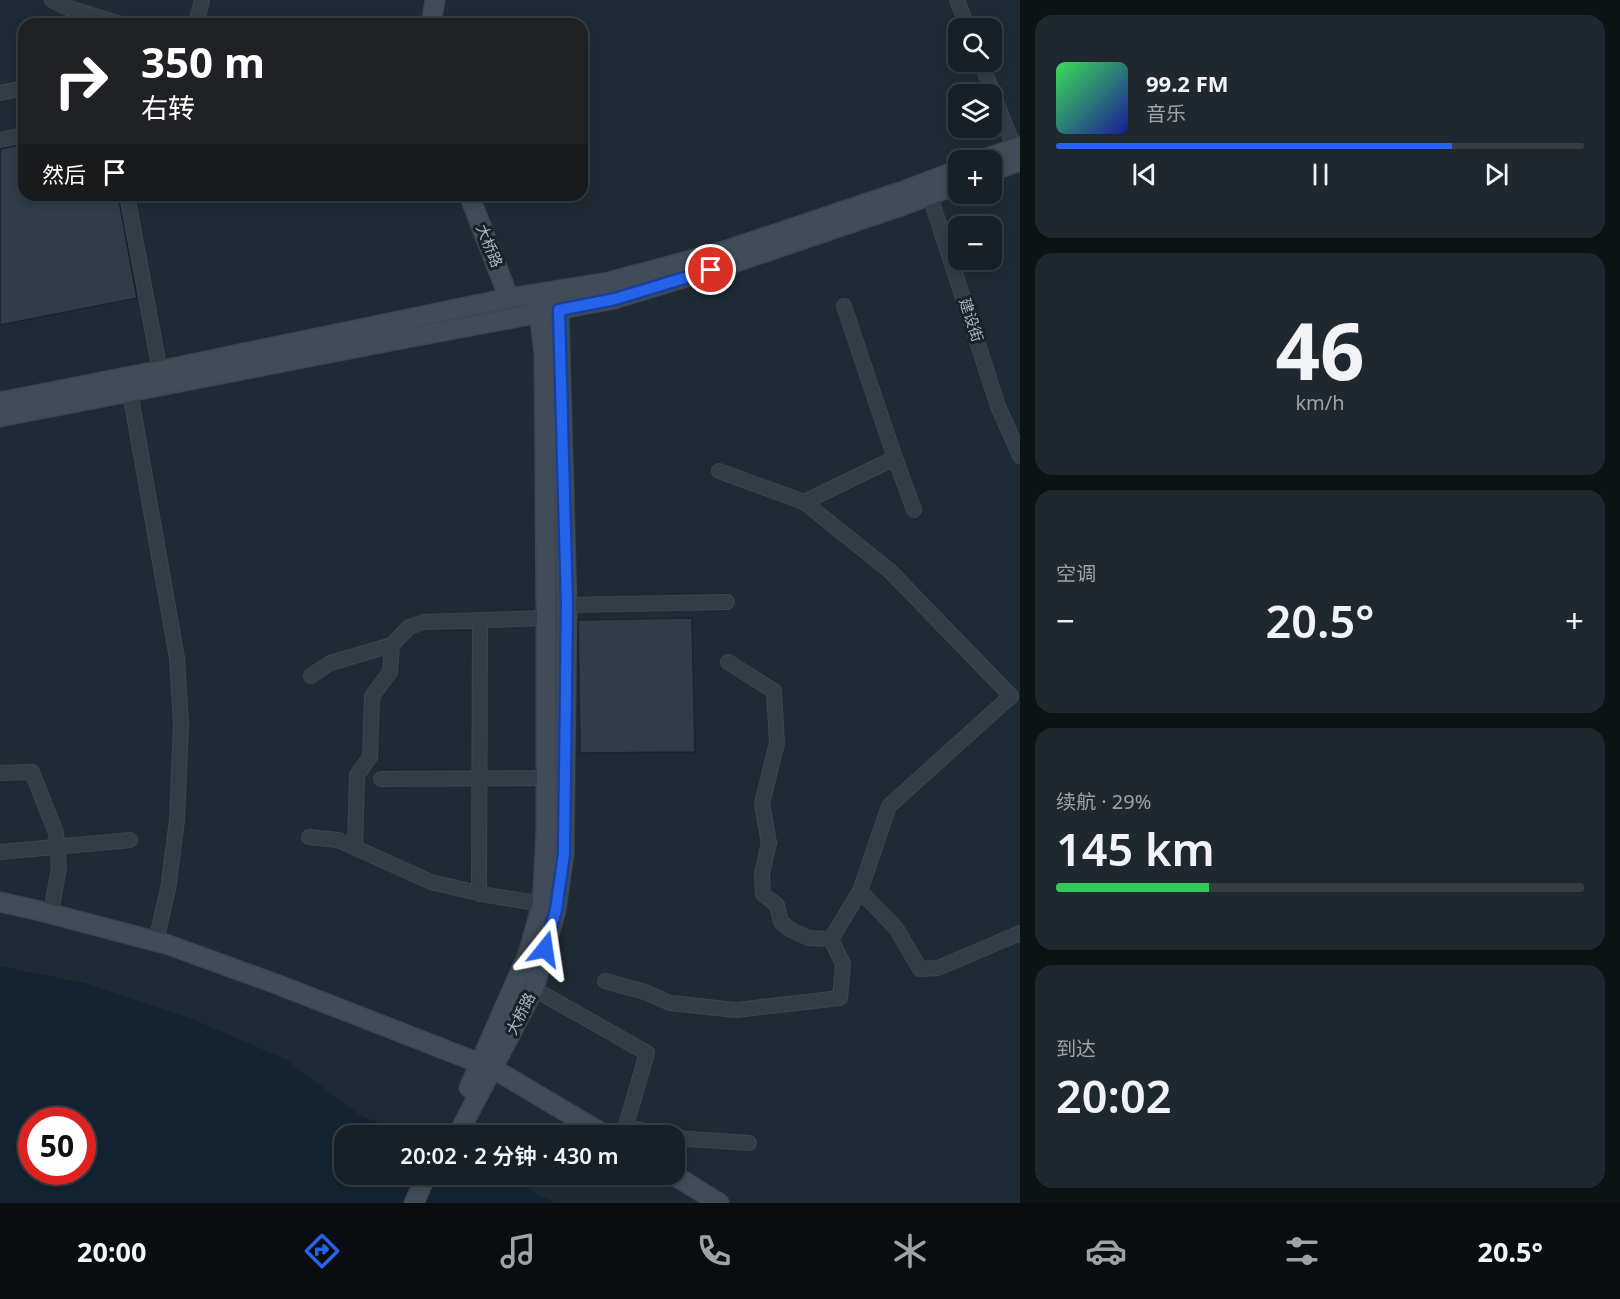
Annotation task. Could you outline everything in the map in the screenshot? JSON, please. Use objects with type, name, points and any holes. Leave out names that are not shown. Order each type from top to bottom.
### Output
[{"type":"main road","points":[[432,18],[435,0]]},
{"type":"main road","points":[[1002,156],[1018,152]]},
{"type":"main road","points":[[1002,164],[1018,152]]},
{"type":"main road","points":[[0,402],[128,385],[386,342],[615,299],[730,264],[928,188],[948,176]]},
{"type":"main road","points":[[0,417],[128,385],[160,370],[510,298],[609,282],[721,252],[928,188],[948,185]]},
{"type":"main road","name":"大桥路","points":[[471,201],[510,298]]},
{"type":"main road","name":"大桥路","points":[[459,1124],[487,1066],[534,989],[556,910],[564,854],[567,605],[559,310],[555,290]]},
{"type":"main road","points":[[487,1066],[528,954],[542,904],[546,832],[544,354],[537,293]]},
{"type":"main road","points":[[0,902],[156,941],[279,985],[487,1066],[589,1125]]},
{"type":"main road","points":[[685,1182],[719,1203]]},
{"type":"main road","points":[[414,1203],[423,1185]]},
{"type":"main road","points":[[426,1203],[434,1185]]},
{"type":"street","points":[[52,0],[63,6],[101,18]]},
{"type":"street","points":[[198,18],[202,0]]},
{"type":"street","points":[[957,0],[964,18]]},
{"type":"street","points":[[985,72],[1018,152]]},
{"type":"street","points":[[0,93],[18,89]]},
{"type":"street","points":[[0,140],[18,136]]},
{"type":"street","name":"建设街","points":[[928,188],[998,406],[1020,456]]},
{"type":"street","points":[[128,201],[160,370]]},
{"type":"street","points":[[844,306],[914,510]]},
{"type":"street","points":[[128,385],[177,658],[181,723],[177,820],[168,890],[156,941]]},
{"type":"street","points":[[804,502],[895,458]]},
{"type":"street","points":[[719,471],[804,502],[890,571],[1011,696],[889,806],[860,891],[831,939]]},
{"type":"street","points":[[567,605],[727,602]]},
{"type":"street","points":[[311,676],[330,663],[392,645],[409,627],[424,622],[546,618]]},
{"type":"street","points":[[479,894],[480,620]]},
{"type":"street","points":[[355,848],[357,776],[370,757],[372,696],[390,672],[392,645]]},
{"type":"street","points":[[728,662],[774,691],[777,743],[762,804],[769,843],[762,873],[763,894],[777,905],[781,922],[791,930],[809,938],[831,939]]},
{"type":"street","points":[[0,773],[32,772],[56,833],[58,867],[51,913]]},
{"type":"street","points":[[381,778],[546,778]]},
{"type":"street","points":[[309,837],[338,840],[431,882],[479,894],[542,904]]},
{"type":"street","points":[[0,852],[130,840]]},
{"type":"street","points":[[860,891],[896,928],[920,969],[938,968],[1020,933]]},
{"type":"street","points":[[605,981],[645,992],[670,1003],[736,1010],[840,998],[843,964],[831,939]]},
{"type":"street","points":[[534,989],[647,1053],[627,1125]]},
{"type":"street","points":[[685,1139],[749,1143]]},
{"type":"water","points":[[0,966],[85,983],[187,1017],[285,1059],[361,1116],[386,1125],[334,1125],[334,1185],[520,1185],[555,1203],[0,1203]]},
{"type":"building","points":[[18,145],[18,201],[119,201],[137,298],[0,325],[0,149]]},
{"type":"building","points":[[692,618],[695,752],[580,753],[578,620]]},
{"type":"route","points":[[545,949],[556,910],[564,854],[567,605],[559,310],[615,299],[711,270]]}]
